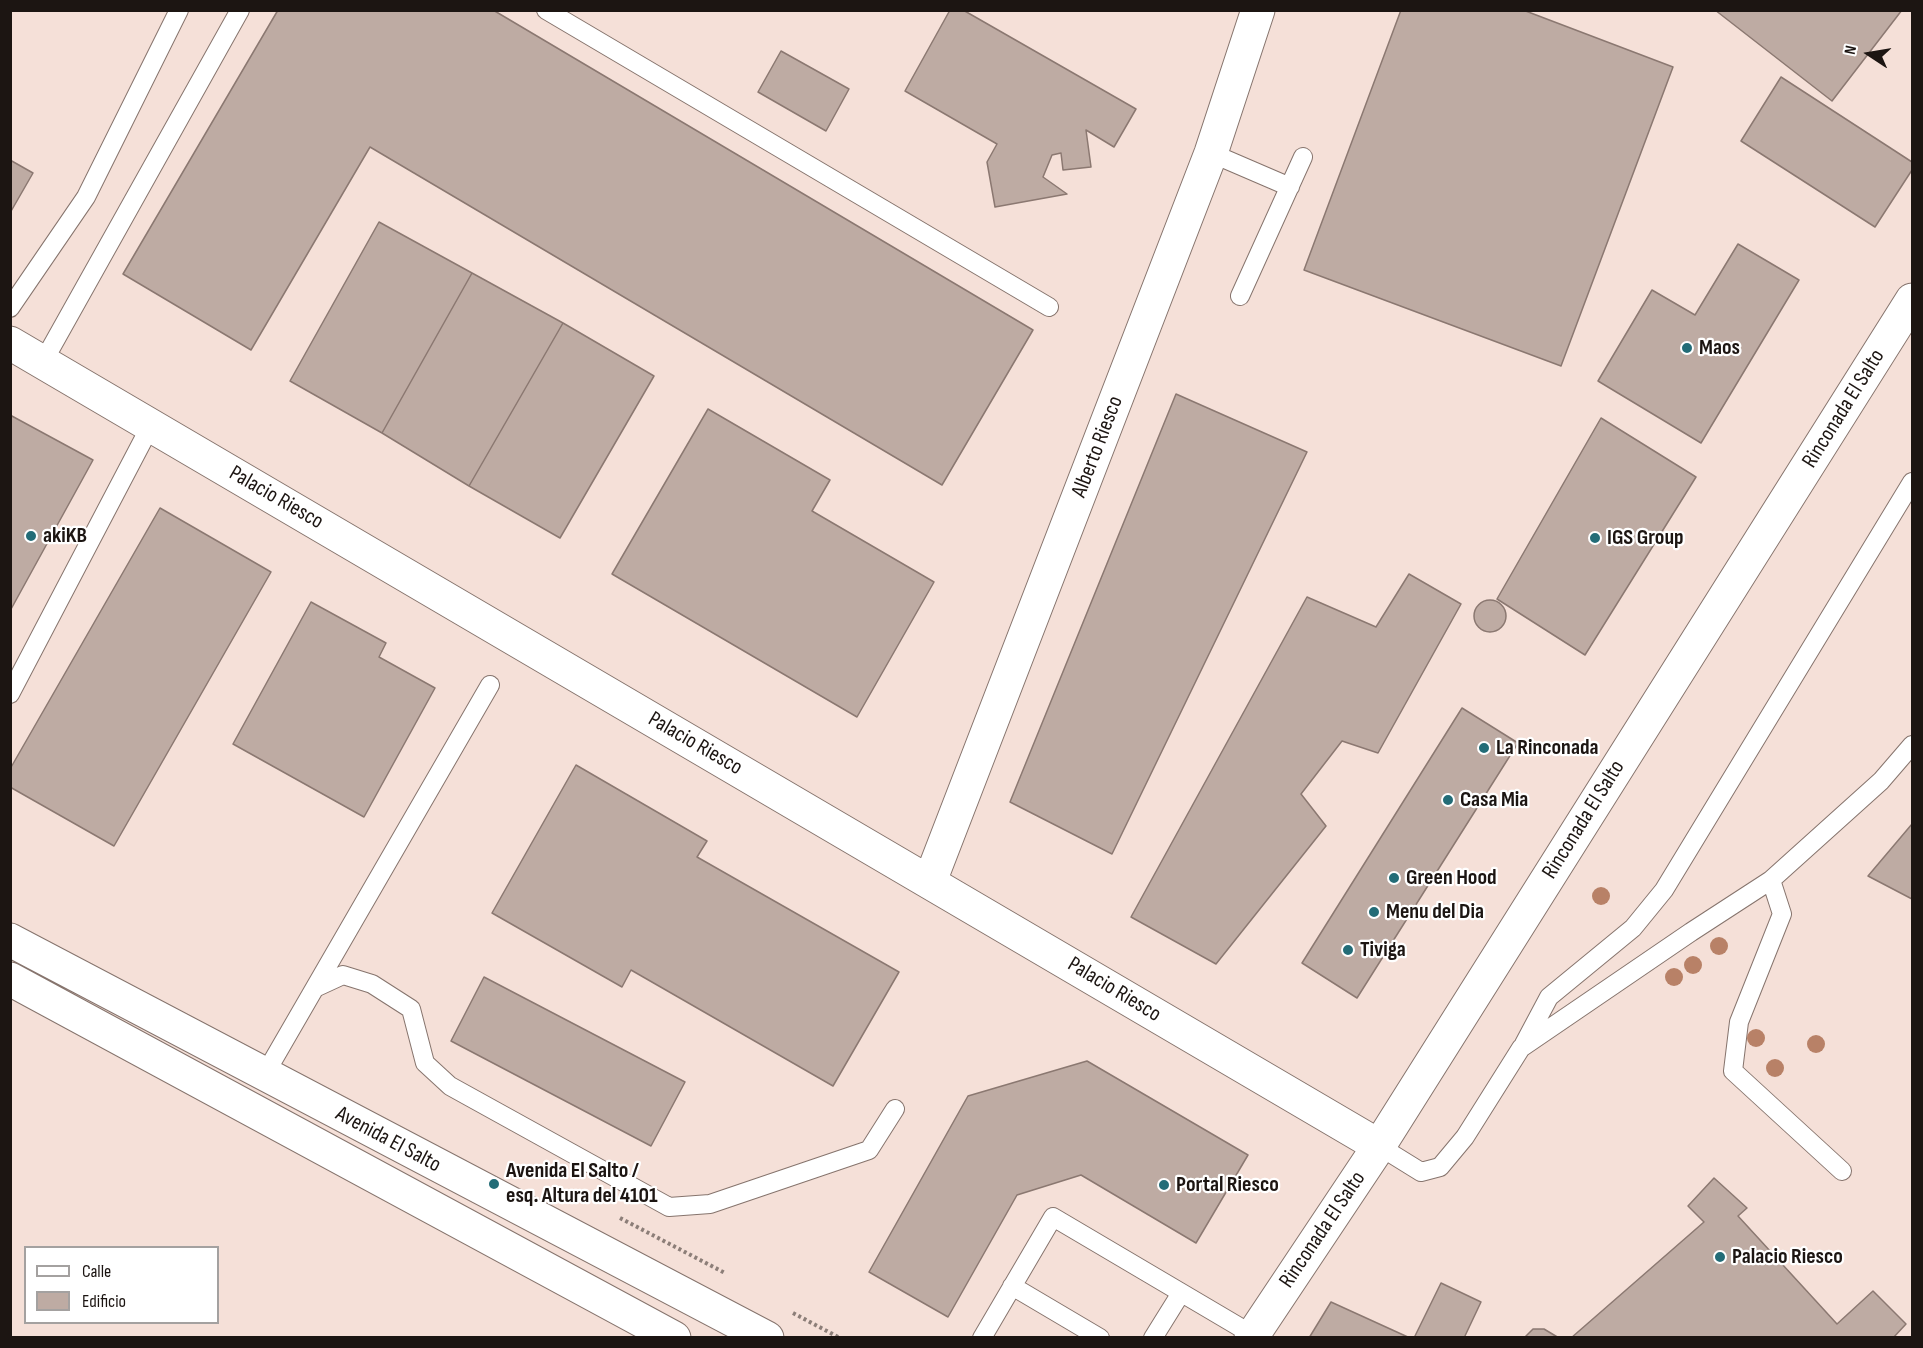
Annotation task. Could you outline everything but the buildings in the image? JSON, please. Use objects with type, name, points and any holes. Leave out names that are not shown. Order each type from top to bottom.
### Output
[{"type":"street","name":"Alberto Riesco","points":[[930,881],[1211,153],[1258,10]]},
{"type":"street","name":"Rinconada El Salto","points":[[1252,1336],[1379,1146],[1912,300]]},
{"type":"street","name":"Palacio Riesco","points":[[10,343],[1379,1146]]},
{"type":"street","name":"Avenida El Salto","points":[[10,940],[767,1338]]},
{"type":"street","name":"Avenida El Salto","points":[[10,978],[674,1338]]},
{"type":"lane","points":[[10,308],[86,197],[179,10]]},
{"type":"lane","points":[[43,362],[240,10]]},
{"type":"lane","points":[[546,10],[1049,307]]},
{"type":"lane","points":[[1211,153],[1290,187]]},
{"type":"lane","points":[[1240,296],[1303,158]]},
{"type":"lane","points":[[10,694],[151,425]]},
{"type":"lane","points":[[1379,1146],[1421,1172],[1440,1167],[1465,1137],[1550,997],[1633,928],[1664,890],[1912,482]]},
{"type":"lane","points":[[265,1074],[490,685]]},
{"type":"lane","points":[[1521,1048],[1690,932],[1771,880],[1881,781],[1912,745]]},
{"type":"lane","points":[[1771,880],[1782,914],[1739,1022],[1733,1071],[1842,1171]]},
{"type":"lane","points":[[317,987],[343,975],[382,990],[411,1009],[425,1063],[450,1086],[669,1207],[710,1204],[869,1150],[895,1109]]},
{"type":"lane","points":[[982,1338],[1053,1217],[1252,1336]]},
{"type":"lane","points":[[1012,1286],[1100,1338]]},
{"type":"lane","points":[[1153,1338],[1181,1293]]},
{"type":"place","name":"Maos","points":[[1687,348]]},
{"type":"place","name":"akiKB","points":[[31,536]]},
{"type":"place","name":"IGS Group","points":[[1595,538]]},
{"type":"place","name":"La Rinconada","points":[[1484,748]]},
{"type":"place","name":"Casa Mia","points":[[1448,800]]},
{"type":"place","name":"Green Hood","points":[[1394,878]]},
{"type":"place","name":"Menu del Dia","points":[[1374,912]]},
{"type":"place","name":"Tiviga","points":[[1348,950]]},
{"type":"place","name":"Avenida El Salto / esq. Altura del 4101","points":[[494,1184]]},
{"type":"place","name":"Portal Riesco","points":[[1164,1185]]},
{"type":"place","name":"Palacio Riesco","points":[[1720,1257]]}]
